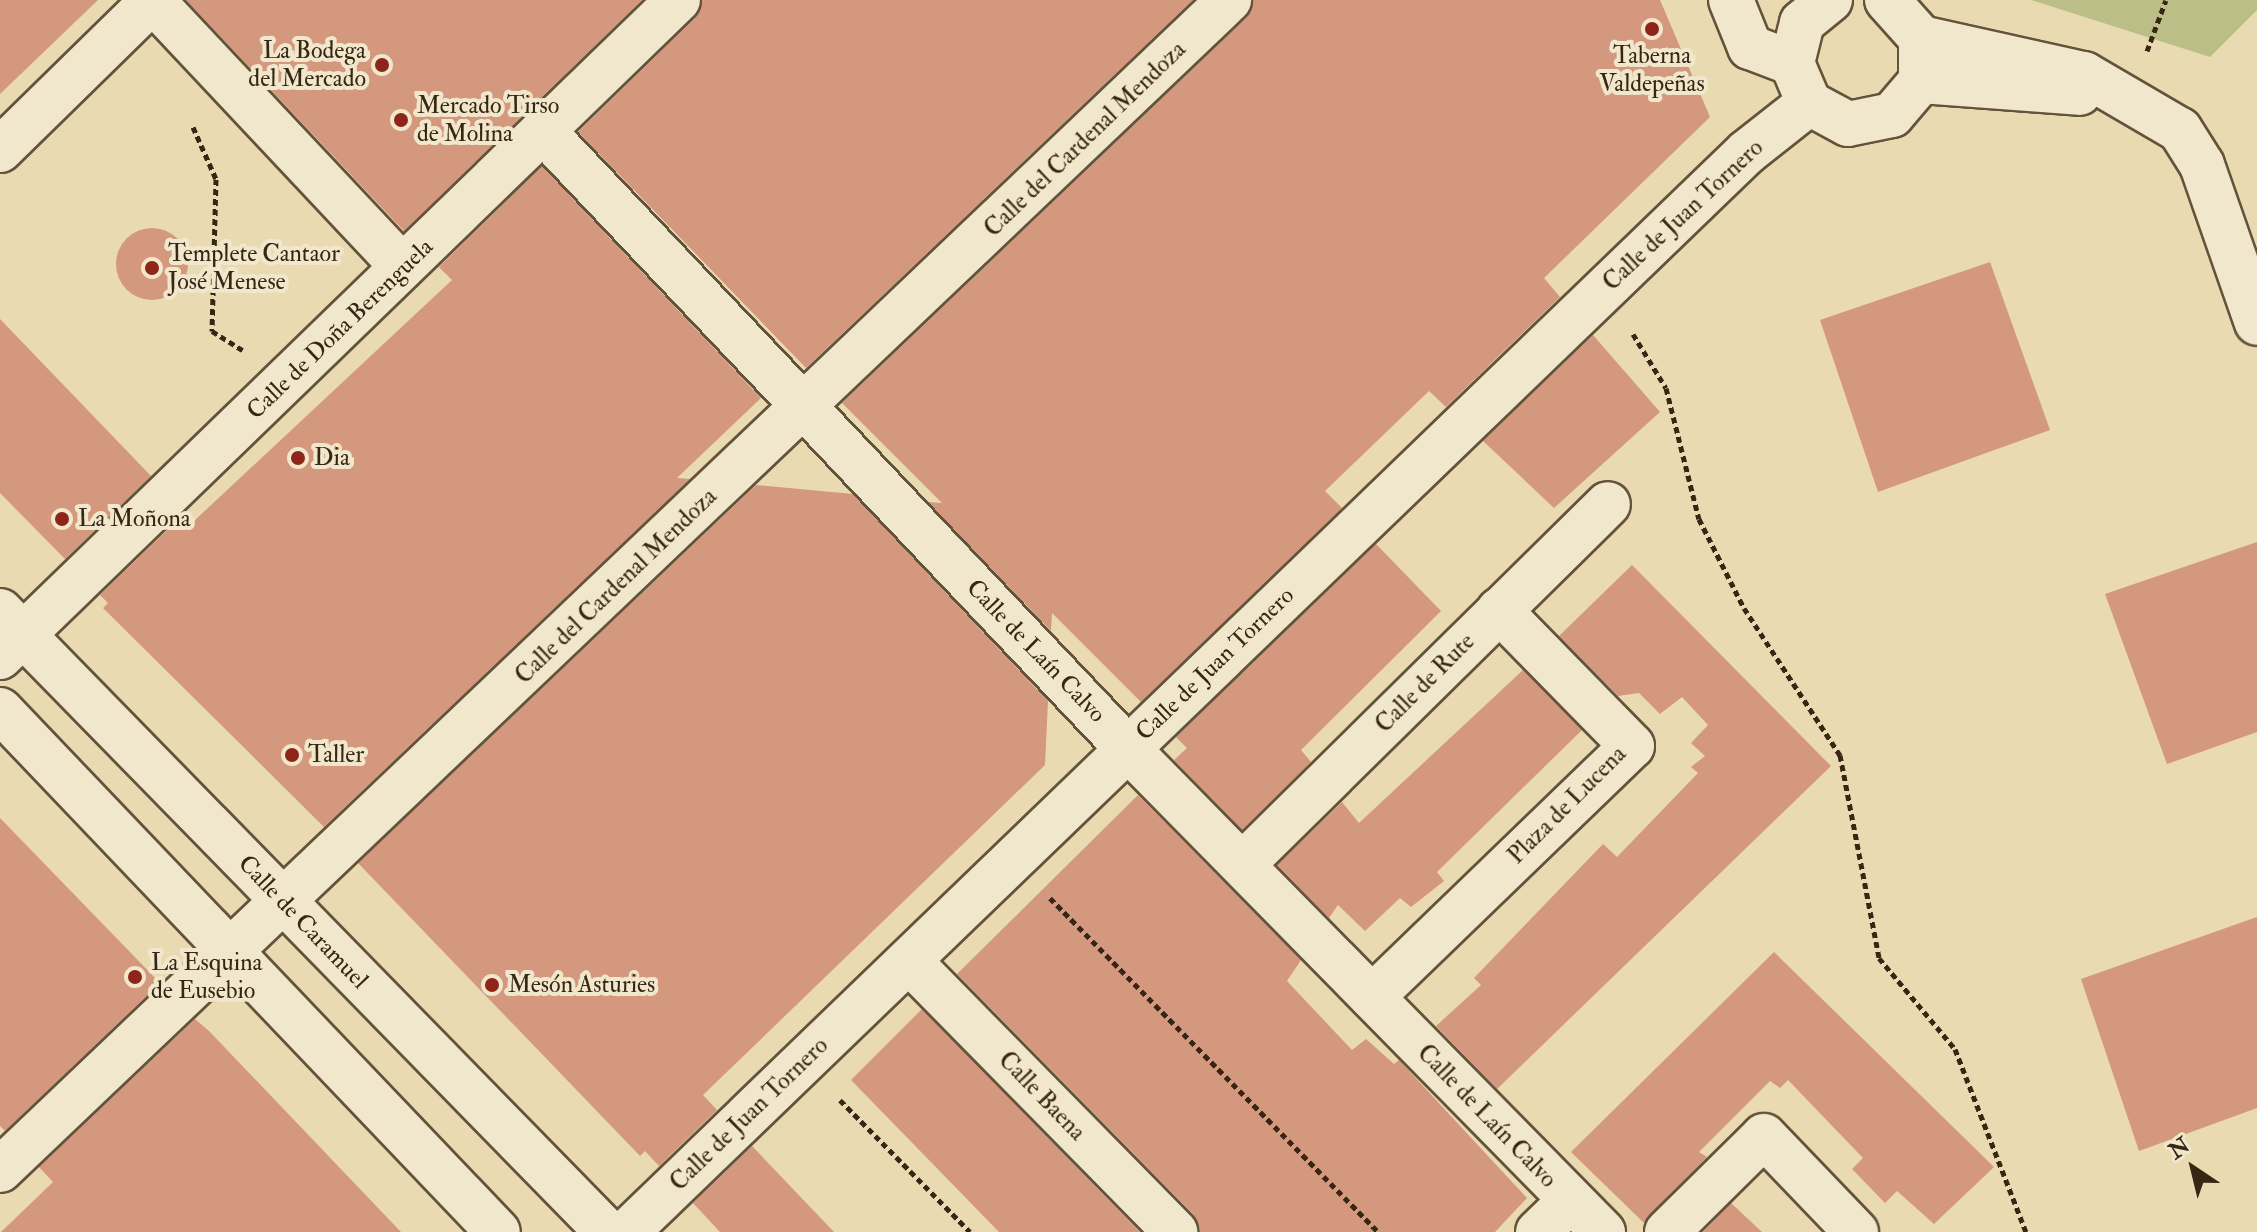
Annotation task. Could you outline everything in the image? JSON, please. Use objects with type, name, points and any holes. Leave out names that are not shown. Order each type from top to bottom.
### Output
[{"type":"street","name":"Calle de Doña Berenguela","points":[[8,634],[227,440],[678,0]]},
{"type":"street","name":"Calle del Cardenal Mendoza","points":[[0,1170],[1229,0]]},
{"type":"street","points":[[1731,0],[1750,47],[1792,63]]},
{"type":"street","points":[[1830,0],[1802,23],[1792,63],[1809,103],[1826,117],[1871,124],[1909,101],[1921,81],[1921,38]]},
{"type":"street","points":[[1887,0],[1921,38],[2084,74],[2130,97],[2180,130],[2202,165],[2257,323]]},
{"type":"street","points":[[0,150],[162,11],[403,267]]},
{"type":"street","points":[[1921,81],[2130,97]]},
{"type":"street","name":"Calle de Juan Tornero","points":[[627,1232],[1747,152],[1809,103]]},
{"type":"street","name":"Calle de Laín Calvo","points":[[543,131],[1127,748],[1244,863],[1603,1232]]},
{"type":"street","name":"Calle de Rute","points":[[1244,863],[1608,504]]},
{"type":"street","name":"Plaza de Lucena","points":[[1372,997],[1632,746],[1499,610]]},
{"type":"street","name":"Calle de Caramuel","points":[[8,634],[284,902],[607,1232]]},
{"type":"street","points":[[0,710],[498,1232]]},
{"type":"street","name":"Calle Baena","points":[[909,961],[1175,1232]]},
{"type":"street","points":[[1667,1232],[1764,1136],[1856,1232]]},
{"type":"street","points":[[1538,1232],[1570,1201]]},
{"type":"path","points":[[162,11],[185,111],[216,179],[212,331],[245,351],[227,440]]},
{"type":"path","points":[[1605,288],[1666,388],[1699,519],[1731,583],[1840,755],[1879,958],[1955,1049],[2026,1232]]},
{"type":"path","points":[[1013,860],[1378,1232]]},
{"type":"path","points":[[803,1062],[970,1232]]},
{"type":"green space","points":[[2031,0],[2257,0],[2257,10],[2210,57]]},
{"type":"building","points":[[0,0],[98,0],[0,94]]},
{"type":"building","name":"Mercado Tirso de Molina","points":[[186,0],[642,0],[404,231]]},
{"type":"building","points":[[702,0],[1193,0],[806,368],[578,132],[695,18]]},
{"type":"building","points":[[1253,0],[1660,0],[1710,117],[1544,278],[1560,297],[1446,407],[1429,391],[1325,491],[1342,508],[1141,702],[1052,613],[1051,631],[928,502],[942,503],[842,403],[1246,18]]},
{"type":"building","points":[[542,166],[761,398],[677,478],[690,479],[324,827],[103,608],[108,603],[100,595],[186,512],[194,521],[452,280],[439,267]]},
{"type":"building","name":"Templete Cantaor José Menese","points":[[152,228],[172,234],[182,244],[188,264],[182,284],[172,294],[152,300],[132,294],[122,284],[116,264],[122,244],[132,234]]},
{"type":"building","points":[[1990,262],[2050,430],[1878,492],[1820,320]]},
{"type":"building","points":[[0,319],[151,476],[65,559],[0,493]]},
{"type":"building","points":[[1593,335],[1660,412],[1554,508],[1483,441]]},
{"type":"building","points":[[756,485],[853,494],[1048,701],[1045,765],[703,1095],[717,1110],[659,1166],[645,1151],[640,1156],[358,863]]},
{"type":"building","points":[[2257,542],[2257,732],[2167,764],[2105,594]]},
{"type":"building","points":[[1376,544],[1441,611],[1301,750],[1311,762],[1242,830],[1174,760],[1187,748],[1176,737]]},
{"type":"building","points":[[1632,565],[1831,766],[1497,1089],[1436,1026],[1481,985],[1474,978],[1603,844],[1617,857],[1698,773],[1691,767],[1705,756],[1691,743],[1708,725],[1682,697],[1660,714],[1639,693],[1618,696],[1559,636]]},
{"type":"building","points":[[1523,670],[1582,730],[1437,872],[1444,881],[1411,907],[1400,898],[1365,931],[1338,905],[1329,918],[1277,865],[1342,802],[1359,823]]},
{"type":"building","points":[[1138,795],[1301,960],[1287,981],[1352,1050],[1366,1039],[1394,1064],[1399,1060],[1527,1198],[1495,1232],[1199,1232],[1193,1214],[957,974]]},
{"type":"building","points":[[0,818],[160,983],[5,1131],[0,1126]]},
{"type":"building","points":[[2257,917],[2257,1108],[2139,1151],[2081,979]]},
{"type":"building","points":[[1774,952],[1994,1167],[1934,1224],[1897,1191],[1885,1203],[1852,1169],[1863,1158],[1788,1080],[1780,1088],[1770,1081],[1699,1152],[1707,1157],[1644,1223],[1571,1152]]},
{"type":"building","points":[[922,1009],[1140,1232],[999,1232],[851,1080]]},
{"type":"building","points":[[195,1019],[401,1232],[1,1232],[53,1182],[39,1167]]},
{"type":"building","points":[[752,1146],[834,1232],[720,1232],[693,1203]]},
{"type":"building","points":[[1731,1203],[1762,1232],[1703,1232]]},
{"type":"place","name":"Taberna Valdepeñas","points":[[1652,29]]},
{"type":"place","name":"La Bodega del Mercado","points":[[382,65]]},
{"type":"place","name":"Mercado Tirso de Molina","points":[[401,120]]},
{"type":"place","name":"Templete Cantaor José Menese","points":[[152,268]]},
{"type":"place","name":"Dia","points":[[298,458]]},
{"type":"place","name":"La Moñona","points":[[62,519]]},
{"type":"place","name":"Taller","points":[[292,755]]},
{"type":"place","name":"La Esquina de Eusebio","points":[[135,977]]},
{"type":"place","name":"Mesón Asturies","points":[[492,985]]}]
